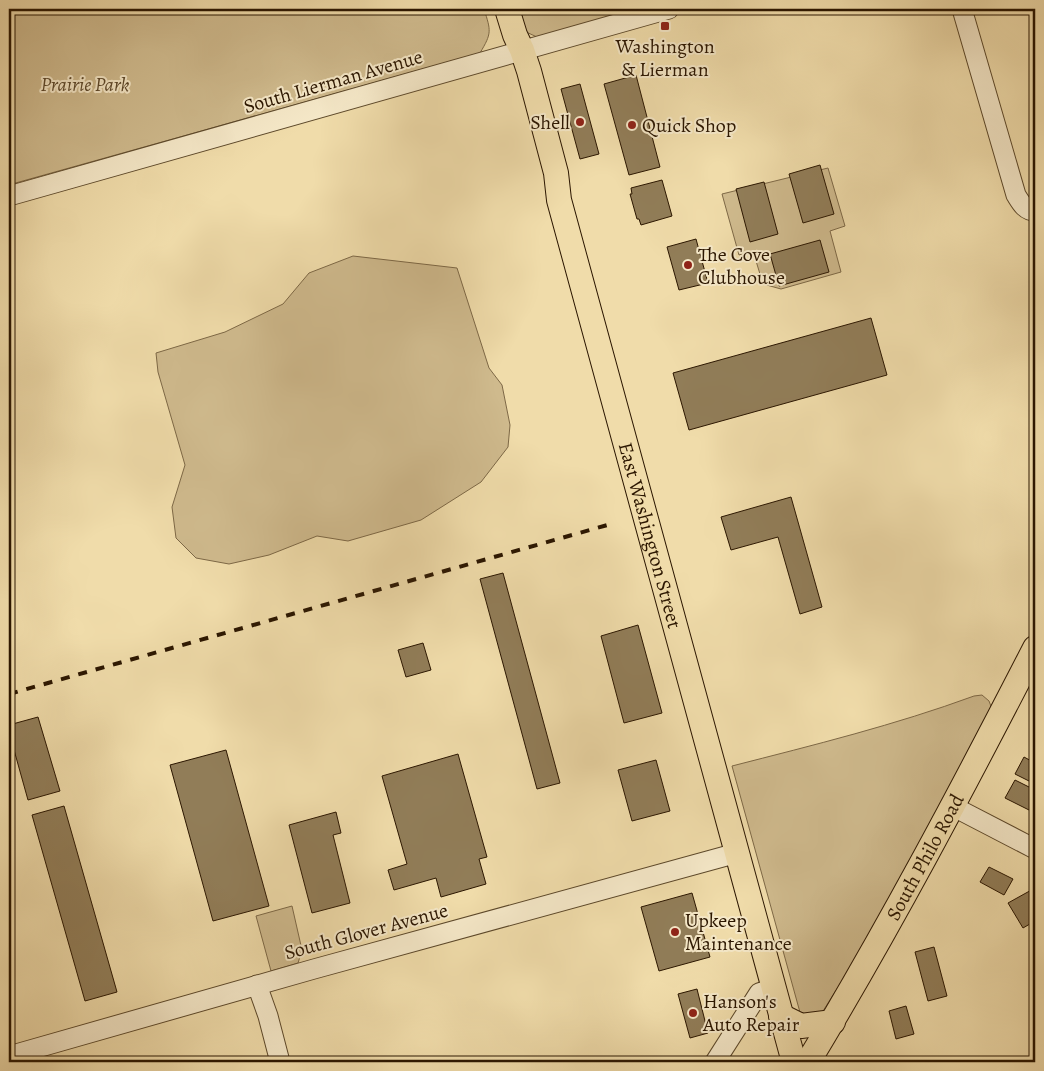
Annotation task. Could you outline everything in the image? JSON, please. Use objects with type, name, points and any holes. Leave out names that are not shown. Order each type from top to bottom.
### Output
[{"type":"main road","name":"East Washington Street","points":[[494,9],[515,52]]},
{"type":"main road","name":"East Washington Street","points":[[507,9],[546,186],[673,654],[731,854],[731,885],[766,991],[776,1062]]},
{"type":"main road","name":"South Philo Road","points":[[808,1062],[863,971],[1035,648]]},
{"type":"main road","name":"East Washington Street","points":[[766,991],[781,1016],[794,1062]]},
{"type":"main road","points":[[781,1016],[801,1026],[833,1022]]},
{"type":"street","name":"South Lierman Avenue","points":[[9,196],[669,9]]},
{"type":"street","points":[[962,9],[1016,195],[1022,205],[1030,211],[1035,211]]},
{"type":"street","points":[[952,806],[1035,849]]},
{"type":"street","name":"South Glover Avenue","points":[[9,1056],[257,985],[731,854]]},
{"type":"street","points":[[257,985],[268,1016],[280,1062]]},
{"type":"street","points":[[715,1062],[766,991]]},
{"type":"green space","name":"Prairie Park","points":[[9,9],[484,9],[489,32],[487,41],[480,53],[12,184],[9,183]]},
{"type":"green space","points":[[518,9],[640,9],[537,37],[524,31]]},
{"type":"green space","points":[[828,168],[845,226],[830,231],[841,272],[781,289],[763,284],[753,251],[739,255],[722,194]]},
{"type":"green space","points":[[353,256],[457,268],[489,368],[502,385],[510,425],[508,447],[481,482],[421,520],[348,541],[317,536],[269,555],[229,564],[196,558],[176,538],[172,507],[185,465],[158,372],[156,353],[225,332],[283,304],[309,273]]},
{"type":"green space","points":[[982,695],[989,701],[992,709],[859,954],[823,1011],[817,1015],[801,1016],[732,766],[854,734]]},
{"type":"green space","points":[[292,906],[302,950],[298,963],[271,971],[256,916]]},
{"type":"building","name":"Quick Shop","points":[[636,75],[660,167],[629,175],[604,84]]},
{"type":"building","name":"Shell","points":[[580,84],[599,154],[580,159],[561,89]]},
{"type":"building","points":[[820,165],[834,214],[803,223],[789,174]]},
{"type":"building","points":[[662,180],[672,216],[641,225],[639,219],[637,219],[630,194],[632,194],[631,188]]},
{"type":"building","points":[[764,182],[778,234],[750,242],[736,189]]},
{"type":"building","name":"The Cove Clubhouse","points":[[696,239],[708,283],[679,290],[667,247]]},
{"type":"building","points":[[820,240],[829,272],[779,286],[770,254]]},
{"type":"building","points":[[871,318],[887,375],[689,430],[673,373]]},
{"type":"building","points":[[791,497],[822,607],[800,614],[778,537],[731,550],[721,517]]},
{"type":"building","points":[[503,573],[560,783],[537,789],[480,579]]},
{"type":"building","points":[[638,625],[662,713],[624,723],[601,636]]},
{"type":"building","points":[[423,643],[431,670],[406,677],[398,650]]},
{"type":"building","points":[[38,717],[60,791],[28,800],[9,732],[9,725]]},
{"type":"building","points":[[226,750],[269,906],[213,921],[170,765]]},
{"type":"building","points":[[458,754],[487,857],[479,859],[486,884],[441,897],[436,878],[394,890],[388,870],[407,864],[382,776]]},
{"type":"building","points":[[1024,757],[1035,763],[1035,784],[1015,774]]},
{"type":"building","points":[[656,760],[670,811],[632,821],[618,770]]},
{"type":"building","points":[[1015,780],[1035,790],[1035,813],[1005,798]]},
{"type":"building","points":[[64,806],[117,992],[85,1001],[32,815]]},
{"type":"building","points":[[336,812],[341,833],[333,835],[350,903],[312,913],[289,825]]},
{"type":"building","points":[[989,867],[1013,879],[1004,895],[980,882]]},
{"type":"building","points":[[1035,888],[1035,921],[1023,928],[1008,903]]},
{"type":"building","name":"Upkeep Maintenance","points":[[692,893],[710,957],[659,971],[641,907]]},
{"type":"building","points":[[934,947],[947,996],[928,1001],[915,952]]},
{"type":"building","name":"Hanson's Auto Repair","points":[[697,989],[708,1033],[690,1038],[678,994]]},
{"type":"building","points":[[906,1006],[914,1034],[896,1039],[889,1011]]},
{"type":"railway","points":[[9,694],[611,524]]},
{"type":"place","name":"Washington & Lierman","points":[[665,26]]},
{"type":"place","name":"Shell","points":[[580,122]]},
{"type":"place","name":"Quick Shop","points":[[632,125]]},
{"type":"place","name":"The Cove Clubhouse","points":[[688,265]]},
{"type":"place","name":"Upkeep Maintenance","points":[[675,932]]},
{"type":"place","name":"Hanson's Auto Repair","points":[[693,1013]]}]
